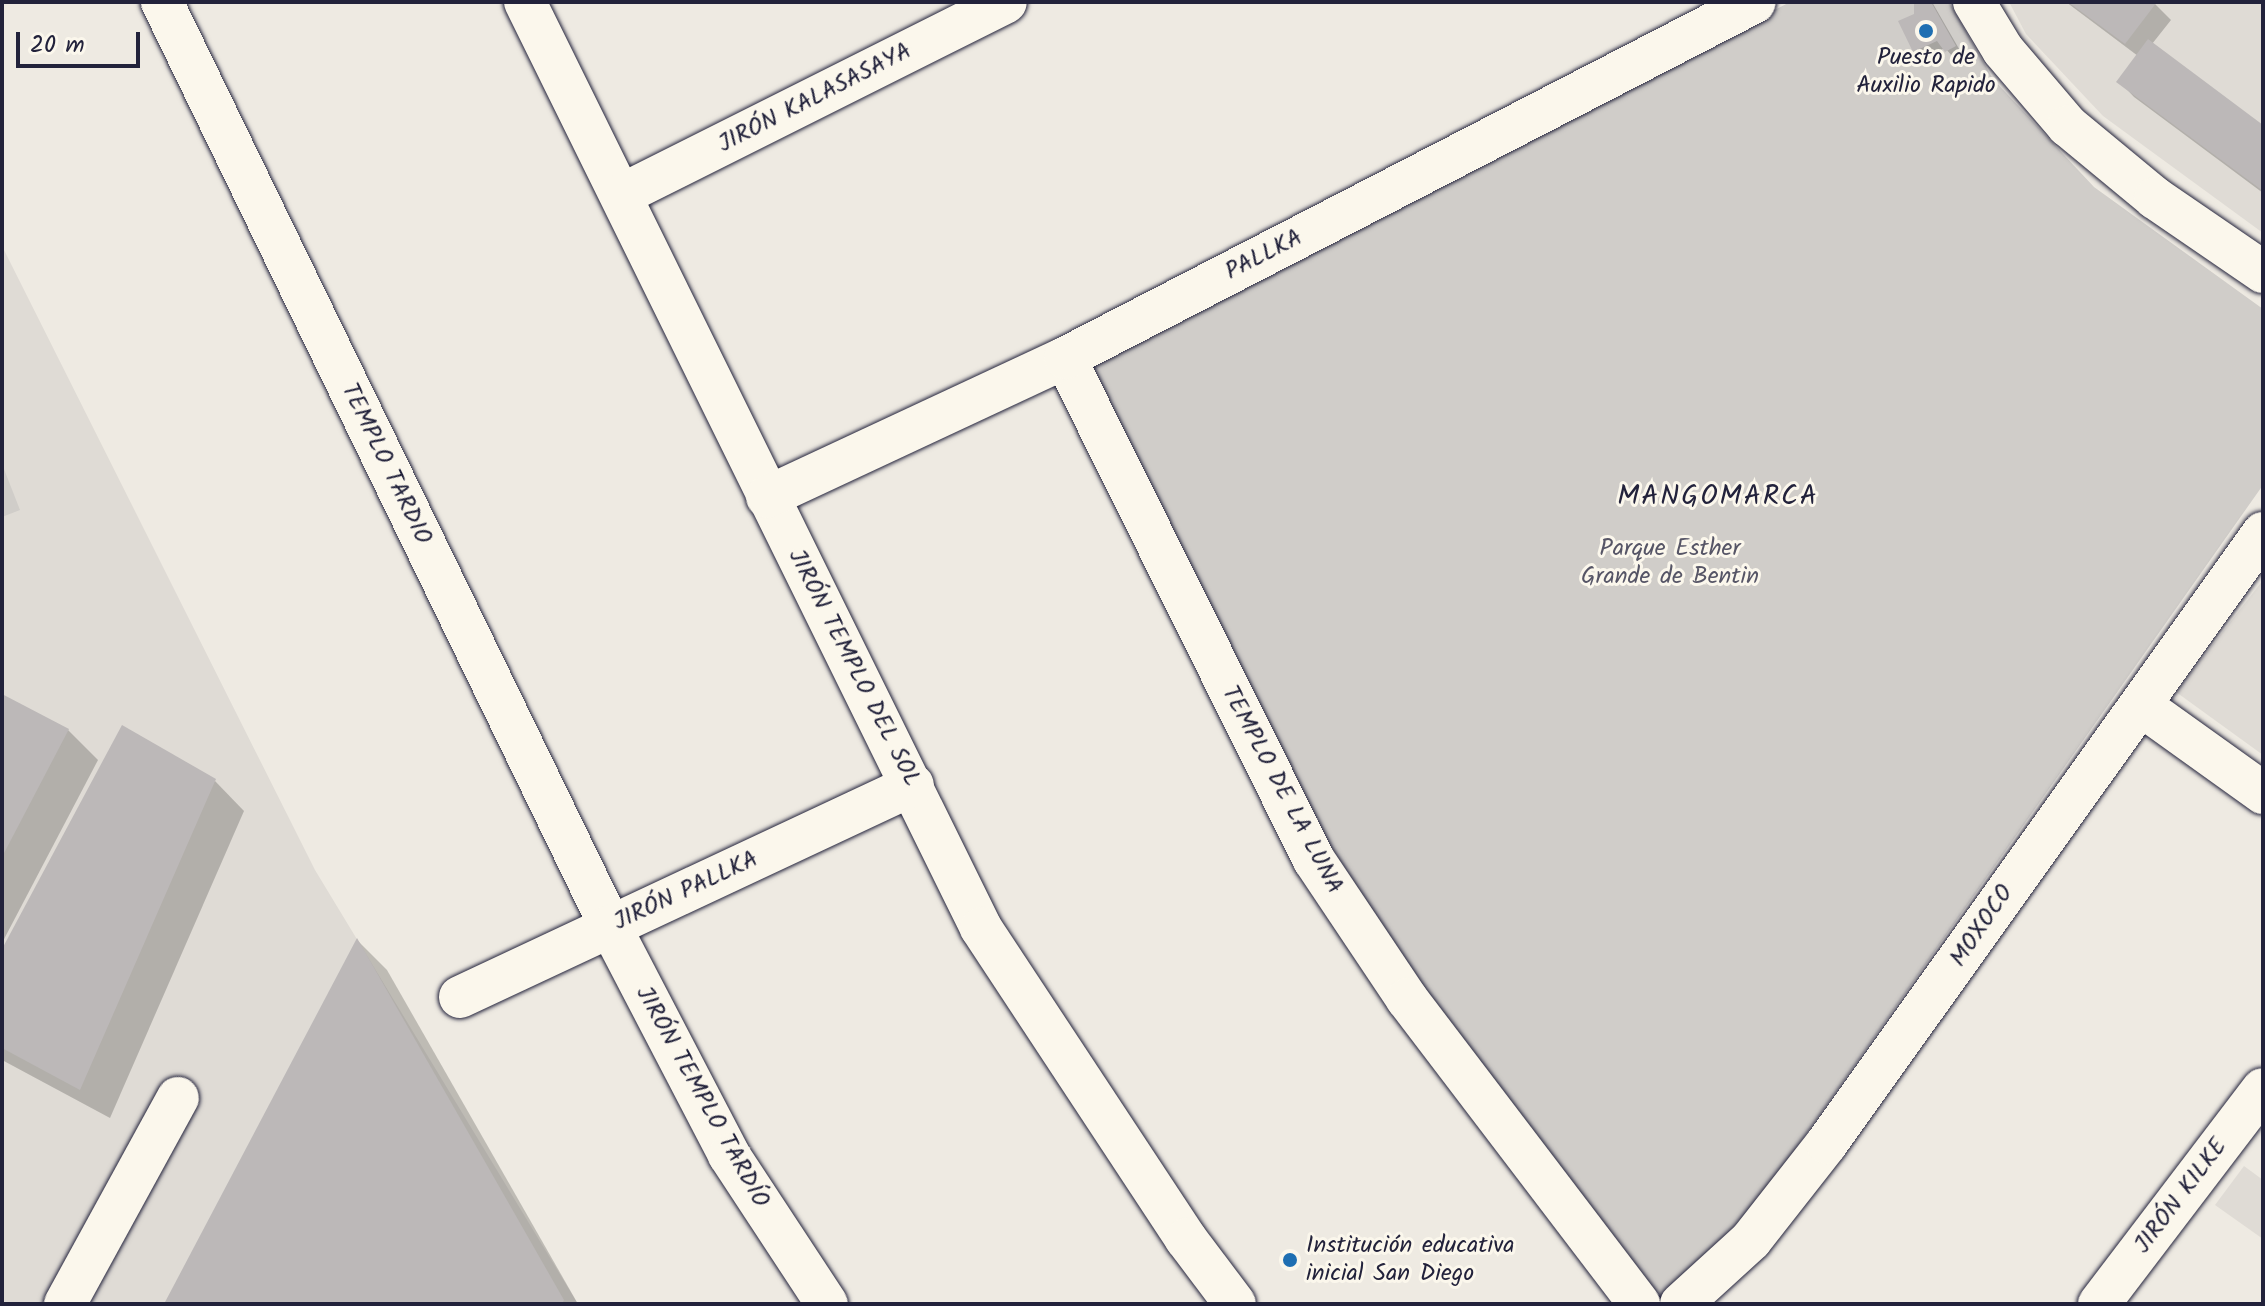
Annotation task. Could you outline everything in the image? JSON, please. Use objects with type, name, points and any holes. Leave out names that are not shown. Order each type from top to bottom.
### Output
[{"type":"street","name":"TEMPLO TARDIO","points":[[162,2],[610,926]]},
{"type":"street","name":"JIRÓN TEMPLO DEL SOL","points":[[525,2],[623,194],[767,497],[913,785],[981,928],[1186,1239],[1235,1304]]},
{"type":"street","name":"JIRÓN KALASASAYA","points":[[623,194],[1006,2]]},
{"type":"street","name":"PALLKA","points":[[767,497],[1065,358],[1755,2]]},
{"type":"street","points":[[1974,2],[2003,50],[2068,126],[2155,198],[2263,272]]},
{"type":"street","name":"TEMPLO DE LA LUNA","points":[[1065,358],[1314,860],[1407,999],[1639,1304]]},
{"type":"street","name":"MOXOCO","points":[[1681,1304],[1751,1240],[1784,1199],[1930,1002],[2056,817],[2143,707],[2263,533]]},
{"type":"street","points":[[2143,707],[2263,793]]},
{"type":"street","name":"JIRÓN PALLKA","points":[[460,997],[913,785]]},
{"type":"street","name":"JIRÓN TEMPLO TARDÍO","points":[[610,926],[729,1155],[827,1304]]},
{"type":"street","name":"JIRÓN KILKE","points":[[2099,1304],[2263,1089]]},
{"type":"street","points":[[65,1304],[178,1098]]},
{"type":"shaded area","points":[[2009,2],[2263,2],[2263,233],[2103,116],[2026,34]]},
{"type":"shaded area","points":[[2,246],[315,870],[578,1304],[2,1304]]},
{"type":"shaded area","points":[[2263,580],[2263,755],[2176,692]]},
{"type":"shaded area","points":[[2244,1166],[2263,1180],[2263,1239],[2215,1205]]},
{"type":"green space","name":"Parque Esther Grande de Bentin","points":[[1790,2],[1949,2],[1993,79],[2094,187],[2263,309],[2263,485],[1761,1198],[1661,1302],[1425,1005],[1303,822],[1081,367]]},
{"type":"green space","points":[[2,464],[20,510],[2,517]]},
{"type":"building","name":"Puesto de Auxilio Rapido","points":[[1914,2],[1931,2],[1956,46],[1945,52],[1937,41],[1913,52],[1898,21],[1914,14]]},
{"type":"building","points":[[2068,2],[2157,2],[2125,44]]},
{"type":"building","points":[[2148,39],[2263,125],[2263,191],[2116,82]]},
{"type":"building","points":[[2,694],[69,729],[2,857]]},
{"type":"building","points":[[122,725],[216,779],[80,1090],[2,1048],[2,949]]},
{"type":"building","points":[[357,938],[564,1300],[562,1304],[164,1304]]},
{"type":"place","name":"Puesto de Auxilio Rapido","points":[[1926,31]]},
{"type":"place","name":"Institución educativa inicial San Diego","points":[[1290,1260]]},
{"type":"district","name":"MANGOMARCA","points":[[1718,497]]}]
